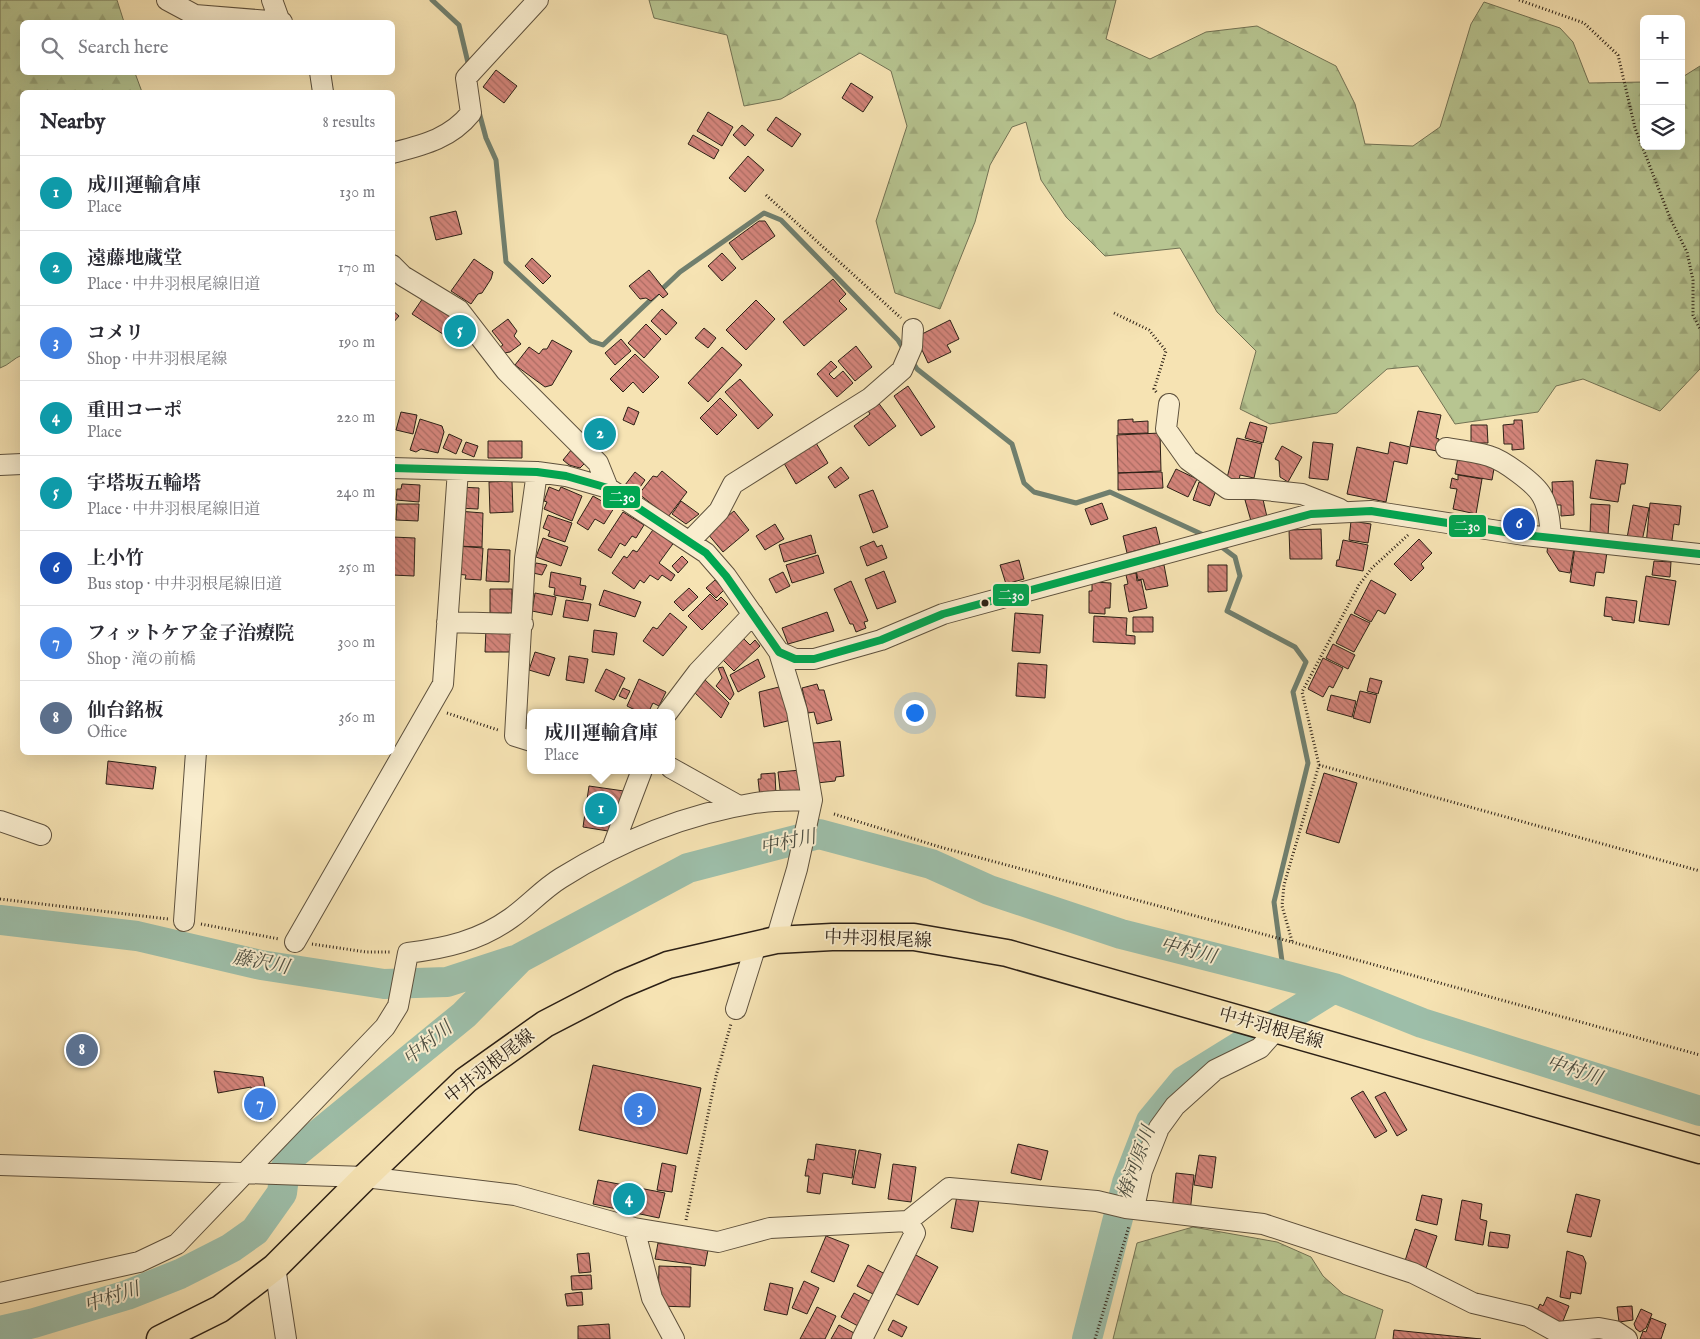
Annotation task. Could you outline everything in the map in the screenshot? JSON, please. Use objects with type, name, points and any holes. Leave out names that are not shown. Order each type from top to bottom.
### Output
[{"type":"main road","name":"中井羽根尾線","points":[[160,1339],[220,1309],[275,1267],[466,1080],[546,1024],[620,985],[668,965],[766,943],[832,937],[914,937],[1007,953],[1700,1150]]},
{"type":"street","points":[[167,0],[195,15],[256,20]]},
{"type":"street","points":[[272,0],[280,20]]},
{"type":"street","points":[[395,152],[432,143],[460,127],[470,113],[470,73],[532,2]]},
{"type":"street","points":[[320,75],[323,90]]},
{"type":"street","points":[[395,268],[402,276],[459,310],[506,371],[598,463],[608,488]]},
{"type":"street","points":[[690,541],[720,511],[733,484],[870,398],[902,370],[912,346],[913,329]]},
{"type":"street","points":[[1169,404],[1166,429],[1188,460],[1228,489],[1255,489],[1302,494],[1344,511]]},
{"type":"street","points":[[1446,448],[1490,456],[1512,469],[1531,484],[1542,495],[1549,517],[1551,538]]},
{"type":"street","points":[[0,465],[20,464]]},
{"type":"street","points":[[395,468],[537,472],[566,476],[608,488],[706,552],[779,652],[797,711],[812,805],[797,869],[736,1009]]},
{"type":"street","points":[[295,942],[443,684],[458,470]]},
{"type":"street","points":[[523,738],[522,624],[525,558],[537,472]]},
{"type":"street","points":[[779,652],[795,659],[814,659],[882,640],[952,611],[1311,514],[1372,511],[1551,538],[1700,554]]},
{"type":"street","points":[[670,709],[698,672],[753,614]]},
{"type":"street","points":[[447,622],[522,624]]},
{"type":"street","points":[[184,921],[196,755]]},
{"type":"street","points":[[675,770],[738,806]]},
{"type":"street","points":[[612,849],[638,774]]},
{"type":"street","points":[[0,1293],[139,1262],[177,1244],[249,1173],[385,1027],[398,1006],[408,953],[461,944],[486,935],[511,918],[560,878],[612,849],[648,833],[757,802],[812,805]]},
{"type":"street","points":[[0,821],[41,835]]},
{"type":"street","points":[[1130,1208],[1142,1170],[1159,1128],[1175,1106],[1215,1070],[1260,1048],[1276,1030]]},
{"type":"street","points":[[0,1165],[365,1177],[514,1196],[634,1228],[718,1242],[770,1228],[908,1221],[949,1188],[1097,1202],[1130,1208],[1263,1224],[1413,1273],[1473,1303],[1528,1316],[1541,1333],[1599,1328],[1615,1331],[1628,1339]]},
{"type":"street","points":[[862,1339],[915,1233],[908,1221]]},
{"type":"street","points":[[634,1228],[652,1298],[674,1339]]},
{"type":"street","points":[[275,1267],[286,1339]]},
{"type":"path","points":[[1520,0],[1584,23],[1618,55],[1636,128],[1670,218],[1687,252],[1693,280],[1692,315],[1700,329]]},
{"type":"path","points":[[766,195],[913,329]]},
{"type":"path","points":[[1114,313],[1149,330],[1166,351],[1154,389],[1169,404]]},
{"type":"path","points":[[1292,942],[1282,906],[1284,884],[1319,764],[1302,692],[1359,585],[1372,568],[1425,518]]},
{"type":"path","points":[[429,708],[523,738]]},
{"type":"path","points":[[1319,764],[1700,871]]},
{"type":"path","points":[[834,814],[940,847],[1292,942],[1700,1056]]},
{"type":"path","points":[[0,899],[184,921],[295,942],[366,952],[408,953]]},
{"type":"path","points":[[682,1237],[716,1076],[736,1009]]},
{"type":"path","points":[[1095,1339],[1130,1208]]},
{"type":"green space","points":[[0,0],[117,0],[123,20],[20,20],[20,75],[136,75],[141,90],[20,90],[20,356],[0,368]]},
{"type":"green space","points":[[649,0],[1116,0],[1106,39],[1150,59],[1206,32],[1257,26],[1336,66],[1355,104],[1365,144],[1413,146],[1440,127],[1471,24],[1484,2],[1560,28],[1573,42],[1589,83],[1640,82],[1640,150],[1685,150],[1685,75],[1700,66],[1700,369],[1660,411],[1583,379],[1556,386],[1538,412],[1455,424],[1418,366],[1387,369],[1337,413],[1270,424],[1240,409],[1256,351],[1217,312],[1180,248],[1105,256],[1066,217],[1041,180],[1026,122],[1012,127],[990,165],[975,222],[940,309],[895,293],[876,221],[907,126],[891,71],[860,53],[781,99],[744,106],[727,35],[654,18]]},
{"type":"green space","points":[[1193,1227],[1277,1242],[1311,1257],[1323,1276],[1343,1294],[1383,1310],[1375,1339],[1113,1339],[1137,1243]]},
{"type":"building","points":[[496,70],[517,86],[504,103],[483,87]]},
{"type":"building","points":[[851,83],[873,97],[863,112],[842,98]]},
{"type":"building","points":[[708,112],[733,127],[722,146],[697,131]]},
{"type":"building","points":[[776,117],[801,134],[792,147],[767,130]]},
{"type":"building","points":[[742,125],[754,135],[745,146],[733,135]]},
{"type":"building","points":[[693,135],[719,150],[714,159],[688,144]]},
{"type":"building","points":[[748,156],[764,170],[745,192],[729,178]]},
{"type":"building","points":[[456,211],[462,234],[436,240],[430,217]]},
{"type":"building","points":[[759,221],[765,221],[775,236],[742,260],[729,243]]},
{"type":"building","points":[[722,253],[736,268],[722,281],[708,266]]},
{"type":"building","points":[[532,258],[551,276],[543,284],[525,266]]},
{"type":"building","points":[[474,259],[493,272],[482,293],[478,294],[471,304],[451,291]]},
{"type":"building","points":[[649,270],[668,294],[663,298],[659,294],[651,301],[646,298],[640,299],[629,286]]},
{"type":"building","points":[[833,279],[846,294],[839,301],[847,309],[804,346],[783,322]]},
{"type":"building","points":[[423,298],[460,322],[449,338],[412,314]]},
{"type":"building","points":[[756,300],[775,319],[746,350],[726,330]]},
{"type":"building","points":[[662,309],[677,323],[666,335],[651,321]]},
{"type":"building","points":[[395,313],[399,316],[395,321]]},
{"type":"building","points":[[508,319],[517,331],[514,336],[521,344],[510,352],[504,353],[500,347],[503,345],[492,331]]},
{"type":"building","points":[[950,320],[959,339],[947,345],[951,352],[928,363],[916,337]]},
{"type":"building","points":[[646,324],[661,339],[644,358],[628,343]]},
{"type":"building","points":[[704,328],[716,338],[708,348],[695,338]]},
{"type":"building","points":[[621,339],[631,351],[615,365],[605,353]]},
{"type":"building","points":[[552,340],[572,351],[552,385],[545,387],[515,365],[529,347],[539,354],[543,349],[547,349]]},
{"type":"building","points":[[856,346],[872,367],[855,381],[838,361]]},
{"type":"building","points":[[722,347],[742,365],[708,402],[688,383]]},
{"type":"building","points":[[635,354],[659,377],[643,393],[633,382],[623,392],[610,379]]},
{"type":"building","points":[[831,361],[837,367],[829,374],[834,379],[843,371],[853,383],[837,397],[817,374]]},
{"type":"building","points":[[740,379],[773,415],[758,429],[725,392]]},
{"type":"building","points":[[908,386],[935,427],[921,436],[894,396]]},
{"type":"building","points":[[720,398],[737,415],[717,435],[700,418]]},
{"type":"building","points":[[877,401],[896,426],[869,446],[854,426],[870,414],[867,409]]},
{"type":"building","points":[[628,407],[639,412],[634,425],[623,420]]},
{"type":"building","points":[[1418,411],[1441,415],[1436,438],[1439,439],[1437,451],[1410,446]]},
{"type":"building","points":[[401,412],[417,415],[413,434],[396,430]]},
{"type":"building","points":[[420,419],[442,426],[444,432],[438,453],[421,449],[416,452],[410,450]]},
{"type":"building","points":[[603,419],[615,434],[597,450],[584,435]]},
{"type":"building","points":[[1133,419],[1133,422],[1148,421],[1148,433],[1118,434],[1118,420]]},
{"type":"building","points":[[1514,420],[1522,420],[1524,449],[1512,450],[1512,444],[1504,444],[1503,425],[1514,424]]},
{"type":"building","points":[[1250,422],[1267,427],[1263,443],[1245,438]]},
{"type":"building","points":[[1471,425],[1487,425],[1488,443],[1471,443]]},
{"type":"building","points":[[1160,433],[1161,471],[1118,473],[1117,435]]},
{"type":"building","points":[[449,434],[462,440],[456,454],[443,448]]},
{"type":"building","points":[[813,438],[828,463],[796,484],[781,458]]},
{"type":"building","points":[[1237,438],[1262,444],[1254,478],[1240,475],[1239,481],[1227,478]]},
{"type":"building","points":[[488,441],[522,441],[522,458],[488,458]]},
{"type":"building","points":[[466,442],[478,446],[474,457],[462,452]]},
{"type":"building","points":[[1313,442],[1333,444],[1328,480],[1309,478]]},
{"type":"building","points":[[1390,442],[1410,447],[1407,464],[1394,461],[1386,502],[1347,494],[1357,447],[1388,454]]},
{"type":"building","points":[[1282,446],[1302,457],[1288,482],[1280,477],[1279,461],[1275,459]]},
{"type":"building","points":[[572,449],[586,462],[580,468],[569,465],[563,460]]},
{"type":"building","points":[[1458,457],[1495,463],[1492,480],[1455,474]]},
{"type":"building","points":[[1596,460],[1628,464],[1625,484],[1621,484],[1618,502],[1590,498]]},
{"type":"building","points":[[841,467],[849,478],[835,488],[828,477]]},
{"type":"building","points":[[1176,469],[1197,479],[1188,497],[1167,487]]},
{"type":"building","points":[[662,471],[687,492],[668,517],[639,494],[653,476],[657,477]]},
{"type":"building","points":[[635,472],[645,480],[636,493],[625,485]]},
{"type":"building","points":[[1162,472],[1163,488],[1118,490],[1118,473]]},
{"type":"building","points":[[1458,475],[1482,479],[1476,514],[1453,509],[1457,489],[1450,488],[1452,478],[1458,480]]},
{"type":"building","points":[[512,481],[513,512],[490,513],[489,482]]},
{"type":"building","points":[[1573,481],[1574,515],[1561,516],[1561,505],[1553,505],[1552,482]]},
{"type":"building","points":[[1199,482],[1217,488],[1210,506],[1193,500]]},
{"type":"building","points":[[402,484],[420,485],[419,502],[396,500],[397,489],[401,489]]},
{"type":"building","points":[[459,487],[479,488],[478,509],[458,508]]},
{"type":"building","points":[[549,487],[559,491],[561,487],[582,496],[572,521],[544,509],[547,502],[544,501]]},
{"type":"building","points":[[873,490],[888,527],[873,533],[859,495]]},
{"type":"building","points":[[1262,495],[1267,517],[1251,521],[1245,500]]},
{"type":"building","points":[[593,496],[614,508],[604,524],[595,519],[588,530],[577,523]]},
{"type":"building","points":[[681,501],[699,514],[686,524],[672,514]]},
{"type":"building","points":[[1102,503],[1108,519],[1091,525],[1085,509]]},
{"type":"building","points":[[1650,503],[1681,506],[1679,525],[1674,524],[1671,548],[1646,545]]},
{"type":"building","points":[[397,504],[419,504],[418,521],[396,520]]},
{"type":"building","points":[[1591,504],[1610,505],[1608,535],[1590,535]]},
{"type":"building","points":[[1633,505],[1649,508],[1642,541],[1627,538]]},
{"type":"building","points":[[458,511],[483,513],[482,547],[456,546]]},
{"type":"building","points":[[734,511],[749,530],[723,552],[707,533]]},
{"type":"building","points":[[623,512],[644,525],[636,538],[632,536],[625,546],[620,543],[611,558],[598,550]]},
{"type":"building","points":[[548,515],[572,523],[565,542],[548,536],[550,531],[543,528]]},
{"type":"building","points":[[1351,521],[1371,524],[1368,543],[1349,540]]},
{"type":"building","points":[[775,524],[784,539],[765,550],[756,536]]},
{"type":"building","points":[[655,527],[675,541],[659,563],[675,575],[671,581],[662,575],[658,580],[650,575],[644,583],[640,580],[634,589],[612,573],[624,556],[627,558],[633,550],[637,552]]},
{"type":"building","points":[[1156,527],[1160,544],[1127,553],[1123,536]]},
{"type":"building","points":[[1321,529],[1322,559],[1290,559],[1289,530]]},
{"type":"building","points":[[811,535],[816,553],[784,562],[779,545]]},
{"type":"building","points":[[395,537],[415,538],[414,576],[395,575]]},
{"type":"building","points":[[543,538],[568,547],[561,566],[536,557]]},
{"type":"building","points":[[1419,539],[1432,553],[1421,564],[1424,568],[1411,581],[1394,564]]},
{"type":"building","points":[[1343,540],[1368,545],[1363,571],[1336,566]]},
{"type":"building","points":[[874,541],[877,547],[882,545],[887,558],[867,566],[860,547]]},
{"type":"building","points":[[1548,544],[1574,549],[1570,573],[1559,571],[1547,552]]},
{"type":"building","points":[[457,546],[483,548],[481,580],[465,579],[466,575],[455,574]]},
{"type":"building","points":[[1575,547],[1607,552],[1604,573],[1596,572],[1594,586],[1570,582]]},
{"type":"building","points":[[488,549],[510,550],[509,582],[486,581]]},
{"type":"building","points":[[818,555],[824,573],[792,583],[786,565]]},
{"type":"building","points":[[682,556],[688,562],[678,573],[672,566]]},
{"type":"building","points":[[1019,560],[1024,579],[1006,584],[1000,565]]},
{"type":"building","points":[[1654,561],[1671,562],[1670,577],[1652,575]]},
{"type":"building","points":[[536,563],[547,565],[542,575],[533,573]]},
{"type":"building","points":[[1164,565],[1168,586],[1146,590],[1143,579],[1138,580],[1136,570]]},
{"type":"building","points":[[1208,565],[1227,565],[1227,591],[1208,592]]},
{"type":"building","points":[[884,571],[896,602],[877,609],[865,579]]},
{"type":"building","points":[[551,572],[581,578],[580,585],[586,586],[583,600],[554,595],[555,588],[549,587]]},
{"type":"building","points":[[783,572],[790,586],[776,593],[769,579]]},
{"type":"building","points":[[1136,573],[1137,581],[1141,580],[1147,608],[1129,612],[1124,585],[1128,584],[1126,575]]},
{"type":"building","points":[[1646,576],[1676,581],[1669,625],[1639,621]]},
{"type":"building","points":[[715,580],[724,590],[716,598],[706,588]]},
{"type":"building","points":[[1371,580],[1396,594],[1385,614],[1378,610],[1371,622],[1354,613]]},
{"type":"building","points":[[851,581],[868,621],[864,622],[866,628],[856,632],[853,624],[850,624],[834,589]]},
{"type":"building","points":[[1092,582],[1111,583],[1110,608],[1105,608],[1105,614],[1089,613],[1089,591],[1092,591]]},
{"type":"building","points":[[689,588],[698,597],[683,611],[674,602]]},
{"type":"building","points":[[490,589],[512,589],[512,613],[490,613]]},
{"type":"building","points":[[604,590],[641,602],[635,617],[599,605]]},
{"type":"building","points":[[535,593],[556,597],[552,615],[532,611]]},
{"type":"building","points":[[710,594],[717,601],[721,597],[728,604],[702,630],[688,616]]},
{"type":"building","points":[[1606,597],[1637,601],[1634,623],[1612,620],[1612,617],[1604,616]]},
{"type":"building","points":[[566,600],[591,604],[588,621],[563,617]]},
{"type":"building","points":[[827,612],[834,631],[788,644],[782,628]]},
{"type":"building","points":[[670,613],[687,627],[663,656],[643,641],[653,627],[657,629]]},
{"type":"building","points":[[1015,613],[1043,615],[1040,653],[1012,651]]},
{"type":"building","points":[[1351,614],[1370,623],[1354,652],[1336,643]]},
{"type":"building","points":[[1094,616],[1127,618],[1126,635],[1135,636],[1135,644],[1093,642]]},
{"type":"building","points":[[1133,617],[1153,617],[1153,632],[1133,632]]},
{"type":"building","points":[[486,628],[511,633],[511,652],[485,652]]},
{"type":"building","points":[[594,630],[617,633],[614,655],[592,652]]},
{"type":"building","points":[[741,636],[750,645],[755,640],[760,646],[734,671],[719,656]]},
{"type":"building","points":[[1333,644],[1355,655],[1348,669],[1326,658]]},
{"type":"building","points":[[535,652],[555,658],[549,676],[529,670]]},
{"type":"building","points":[[569,656],[588,659],[584,683],[566,680]]},
{"type":"building","points":[[1323,658],[1343,668],[1333,688],[1329,686],[1323,697],[1308,689]]},
{"type":"building","points":[[758,659],[765,677],[738,692],[730,675]]},
{"type":"building","points":[[1018,663],[1047,665],[1045,698],[1016,696]]},
{"type":"building","points":[[723,667],[734,694],[730,700],[716,686],[722,678],[718,668]]},
{"type":"building","points":[[606,669],[625,678],[614,700],[595,691]]},
{"type":"building","points":[[702,677],[729,703],[721,718],[692,690]]},
{"type":"building","points":[[1370,678],[1382,681],[1378,694],[1367,691]]},
{"type":"building","points":[[639,679],[666,692],[659,706],[653,703],[650,709],[633,709],[627,706]]},
{"type":"building","points":[[817,684],[819,690],[824,690],[832,720],[817,724],[814,712],[808,713],[802,688]]},
{"type":"building","points":[[783,686],[791,720],[764,727],[759,692]]},
{"type":"building","points":[[623,688],[630,691],[626,699],[619,696]]},
{"type":"building","points":[[1360,691],[1377,695],[1370,723],[1353,718]]},
{"type":"building","points":[[1331,695],[1356,701],[1352,717],[1327,710]]},
{"type":"building","points":[[840,741],[844,776],[836,777],[835,781],[817,783],[813,743]]},
{"type":"building","points":[[108,761],[156,767],[153,789],[106,784]]},
{"type":"building","points":[[801,770],[804,795],[781,798],[778,772]]},
{"type":"building","points":[[775,773],[776,796],[760,797],[758,779],[761,779],[761,774]]},
{"type":"building","points":[[1324,773],[1357,783],[1339,843],[1306,833]]},
{"type":"building","points":[[589,786],[624,791],[608,831],[583,827]]},
{"type":"building","points":[[593,1065],[701,1088],[687,1154],[579,1130]]},
{"type":"building","points":[[214,1071],[263,1077],[271,1119],[256,1121],[251,1087],[218,1093]]},
{"type":"building","points":[[1363,1091],[1387,1131],[1375,1138],[1351,1098]]},
{"type":"building","points":[[1385,1092],[1407,1130],[1397,1136],[1375,1097]]},
{"type":"building","points":[[816,1144],[856,1150],[852,1178],[823,1173],[820,1194],[807,1192],[809,1176],[805,1176],[808,1159],[814,1160]]},
{"type":"building","points":[[1018,1144],[1048,1151],[1041,1180],[1011,1173]]},
{"type":"building","points":[[859,1150],[881,1154],[875,1188],[852,1184]]},
{"type":"building","points":[[1199,1155],[1216,1157],[1212,1188],[1194,1185]]},
{"type":"building","points":[[662,1163],[676,1166],[672,1192],[657,1190]]},
{"type":"building","points":[[893,1164],[916,1167],[911,1202],[888,1199]]},
{"type":"building","points":[[1176,1173],[1194,1175],[1190,1213],[1172,1211]]},
{"type":"building","points":[[598,1180],[665,1193],[659,1218],[593,1204]]},
{"type":"building","points":[[1576,1194],[1600,1200],[1591,1237],[1567,1232]]},
{"type":"building","points":[[1422,1195],[1442,1199],[1437,1225],[1416,1220]]},
{"type":"building","points":[[957,1196],[979,1200],[973,1232],[951,1228]]},
{"type":"building","points":[[1462,1200],[1482,1204],[1480,1219],[1487,1221],[1483,1245],[1455,1240]]},
{"type":"building","points":[[1415,1229],[1437,1236],[1426,1268],[1405,1261]]},
{"type":"building","points":[[1490,1232],[1510,1235],[1508,1248],[1488,1246]]},
{"type":"building","points":[[826,1236],[849,1245],[834,1282],[811,1272]]},
{"type":"building","points":[[658,1243],[708,1250],[705,1266],[655,1259]]},
{"type":"building","points":[[1567,1251],[1583,1256],[1586,1263],[1581,1294],[1571,1292],[1570,1299],[1560,1297]]},
{"type":"building","points":[[589,1253],[591,1272],[579,1273],[577,1254]]},
{"type":"building","points":[[914,1254],[938,1267],[918,1305],[894,1293]]},
{"type":"building","points":[[868,1265],[887,1275],[877,1296],[857,1286]]},
{"type":"building","points":[[659,1266],[691,1267],[690,1307],[658,1306]]},
{"type":"building","points":[[591,1275],[592,1289],[572,1290],[571,1276]]},
{"type":"building","points":[[804,1281],[819,1288],[807,1314],[792,1308]]},
{"type":"building","points":[[770,1283],[793,1288],[787,1315],[764,1310]]},
{"type":"building","points":[[582,1292],[583,1305],[567,1306],[565,1294]]},
{"type":"building","points":[[854,1293],[871,1302],[858,1326],[841,1317]]},
{"type":"building","points":[[1547,1297],[1569,1306],[1561,1326],[1535,1315],[1540,1304],[1543,1306]]},
{"type":"building","points":[[1632,1306],[1633,1320],[1619,1322],[1617,1307]]},
{"type":"building","points":[[817,1307],[836,1316],[825,1339],[800,1339]]},
{"type":"building","points":[[1641,1309],[1652,1314],[1646,1328],[1640,1332],[1634,1324]]},
{"type":"building","points":[[1651,1318],[1666,1324],[1661,1339],[1640,1339],[1643,1331],[1646,1332]]},
{"type":"building","points":[[893,1320],[907,1327],[902,1337],[888,1330]]},
{"type":"building","points":[[609,1324],[610,1339],[578,1339],[578,1326]]},
{"type":"building","points":[[839,1325],[856,1334],[854,1339],[831,1339]]},
{"type":"building","points":[[1394,1330],[1481,1339],[1393,1339]]},
{"type":"waterway","points":[[432,0],[459,25],[469,67]]},
{"type":"waterway","points":[[479,112],[486,138],[496,160],[506,262],[591,341],[603,345],[680,272],[764,213],[781,220],[898,340],[904,350]]},
{"type":"waterway","points":[[912,361],[917,369],[1012,444],[1024,483],[1034,492],[1076,503],[1110,492],[1208,537]]},
{"type":"waterway","points":[[1219,545],[1235,557],[1240,576],[1227,611],[1295,647],[1306,662],[1293,692],[1308,763],[1274,902],[1284,976]]},
{"type":"waterway","name":"中村川","points":[[0,1331],[34,1323],[127,1295],[180,1274],[231,1248],[255,1231],[282,1193],[285,1169],[294,1154],[464,1015],[520,958],[688,868],[819,834],[931,864],[989,890],[1121,934],[1334,988],[1422,1023],[1700,1111]]},
{"type":"waterway","name":"藤沢川","points":[[0,920],[137,936],[261,965],[384,984],[447,982],[515,960]]},
{"type":"waterway","name":"椿河原川","points":[[1087,1339],[1127,1183],[1151,1121],[1184,1081],[1334,988]]},
{"type":"transit line","name":"二30","points":[[395,468],[537,472],[566,476],[608,488],[706,553],[726,576],[779,652],[795,659],[814,659],[881,640],[943,614],[1311,514],[1371,511],[1524,535],[1700,554]]},
{"type":"place","name":"宇塔坂五輪塔","points":[[460,331]]},
{"type":"place","name":"遠藤地蔵堂","points":[[600,434]]},
{"type":"place","name":"上小竹","points":[[1519,524]]},
{"type":"place","name":"成川運輸倉庫","points":[[601,809]]},
{"type":"place","name":"仙台銘板","points":[[82,1050]]},
{"type":"place","name":"フィットケア金子治療院","points":[[260,1104]]},
{"type":"place","name":"コメリ","points":[[640,1109]]},
{"type":"place","name":"重田コーポ","points":[[629,1199]]}]
